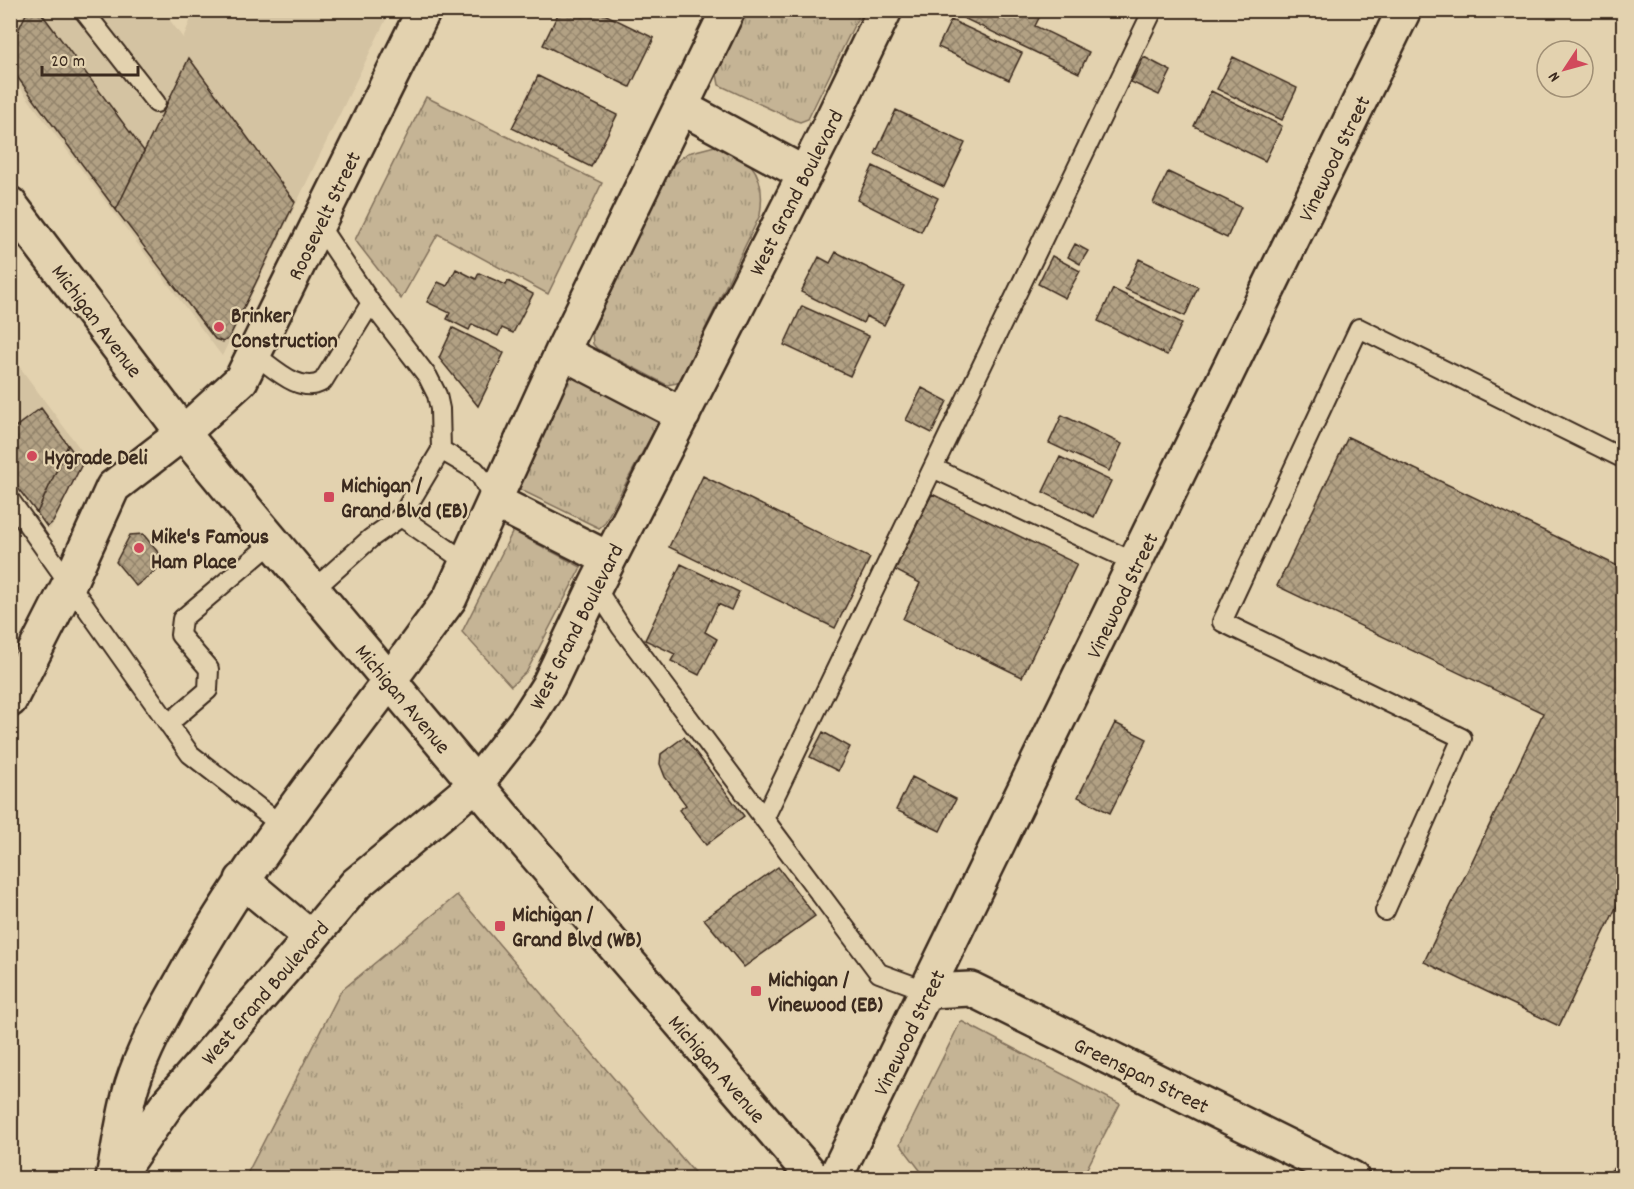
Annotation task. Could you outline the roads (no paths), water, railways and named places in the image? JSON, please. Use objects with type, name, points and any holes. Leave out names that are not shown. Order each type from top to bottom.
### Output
[{"type":"street","name":"Roosevelt Street","points":[[10,700],[70,582],[113,487],[183,433],[241,380],[424,10]]},
{"type":"street","name":"West Grand Boulevard","points":[[114,1179],[132,1086],[148,1042],[200,948],[242,880],[450,598],[562,352],[728,10]]},
{"type":"street","name":"West Grand Boulevard","points":[[114,1179],[168,1103],[356,884],[476,784],[527,719],[548,686],[602,573],[805,174],[885,10]]},
{"type":"street","name":"Vinewood Street","points":[[835,1179],[1404,10]]},
{"type":"street","points":[[681,107],[805,174]]},
{"type":"street","name":"Michigan Avenue","points":[[10,204],[183,433],[476,784],[813,1179]]},
{"type":"street","points":[[562,352],[683,414]]},
{"type":"street","points":[[494,501],[602,573]]},
{"type":"street","points":[[242,880],[311,938]]},
{"type":"street","name":"Greenspan Street","points":[[928,991],[971,989],[1352,1179]]},
{"type":"lane","points":[[83,10],[156,103]]},
{"type":"lane","points":[[764,819],[1153,10]]},
{"type":"lane","points":[[313,590],[371,538],[401,517],[441,450],[440,409],[437,395],[428,377],[371,303],[318,224]]},
{"type":"lane","points":[[254,354],[300,385],[316,386],[322,381],[371,303]]},
{"type":"lane","points":[[1385,911],[1462,738],[1222,622],[1359,328],[1623,459]]},
{"type":"lane","points":[[441,450],[475,470],[494,501]]},
{"type":"lane","points":[[933,468],[1136,564]]},
{"type":"lane","points":[[10,500],[190,754],[281,825]]},
{"type":"lane","points":[[401,517],[466,562]]},
{"type":"lane","points":[[168,724],[208,690],[209,669],[180,635],[182,619],[273,542]]},
{"type":"lane","points":[[602,573],[621,627],[879,973],[928,991]]},
{"type":"lane","points":[[1618,1179],[1623,1173]]},
{"type":"place","name":"Brinker Construction","points":[[219,327]]},
{"type":"place","name":"Hygrade Deli","points":[[32,456]]},
{"type":"place","name":"Michigan / Grand Blvd (EB)","points":[[329,497]]},
{"type":"place","name":"Mike's Famous Ham Place","points":[[139,548]]},
{"type":"place","name":"Michigan / Grand Blvd (WB)","points":[[500,926]]},
{"type":"place","name":"Michigan / Vinewood (EB)","points":[[756,991]]}]
